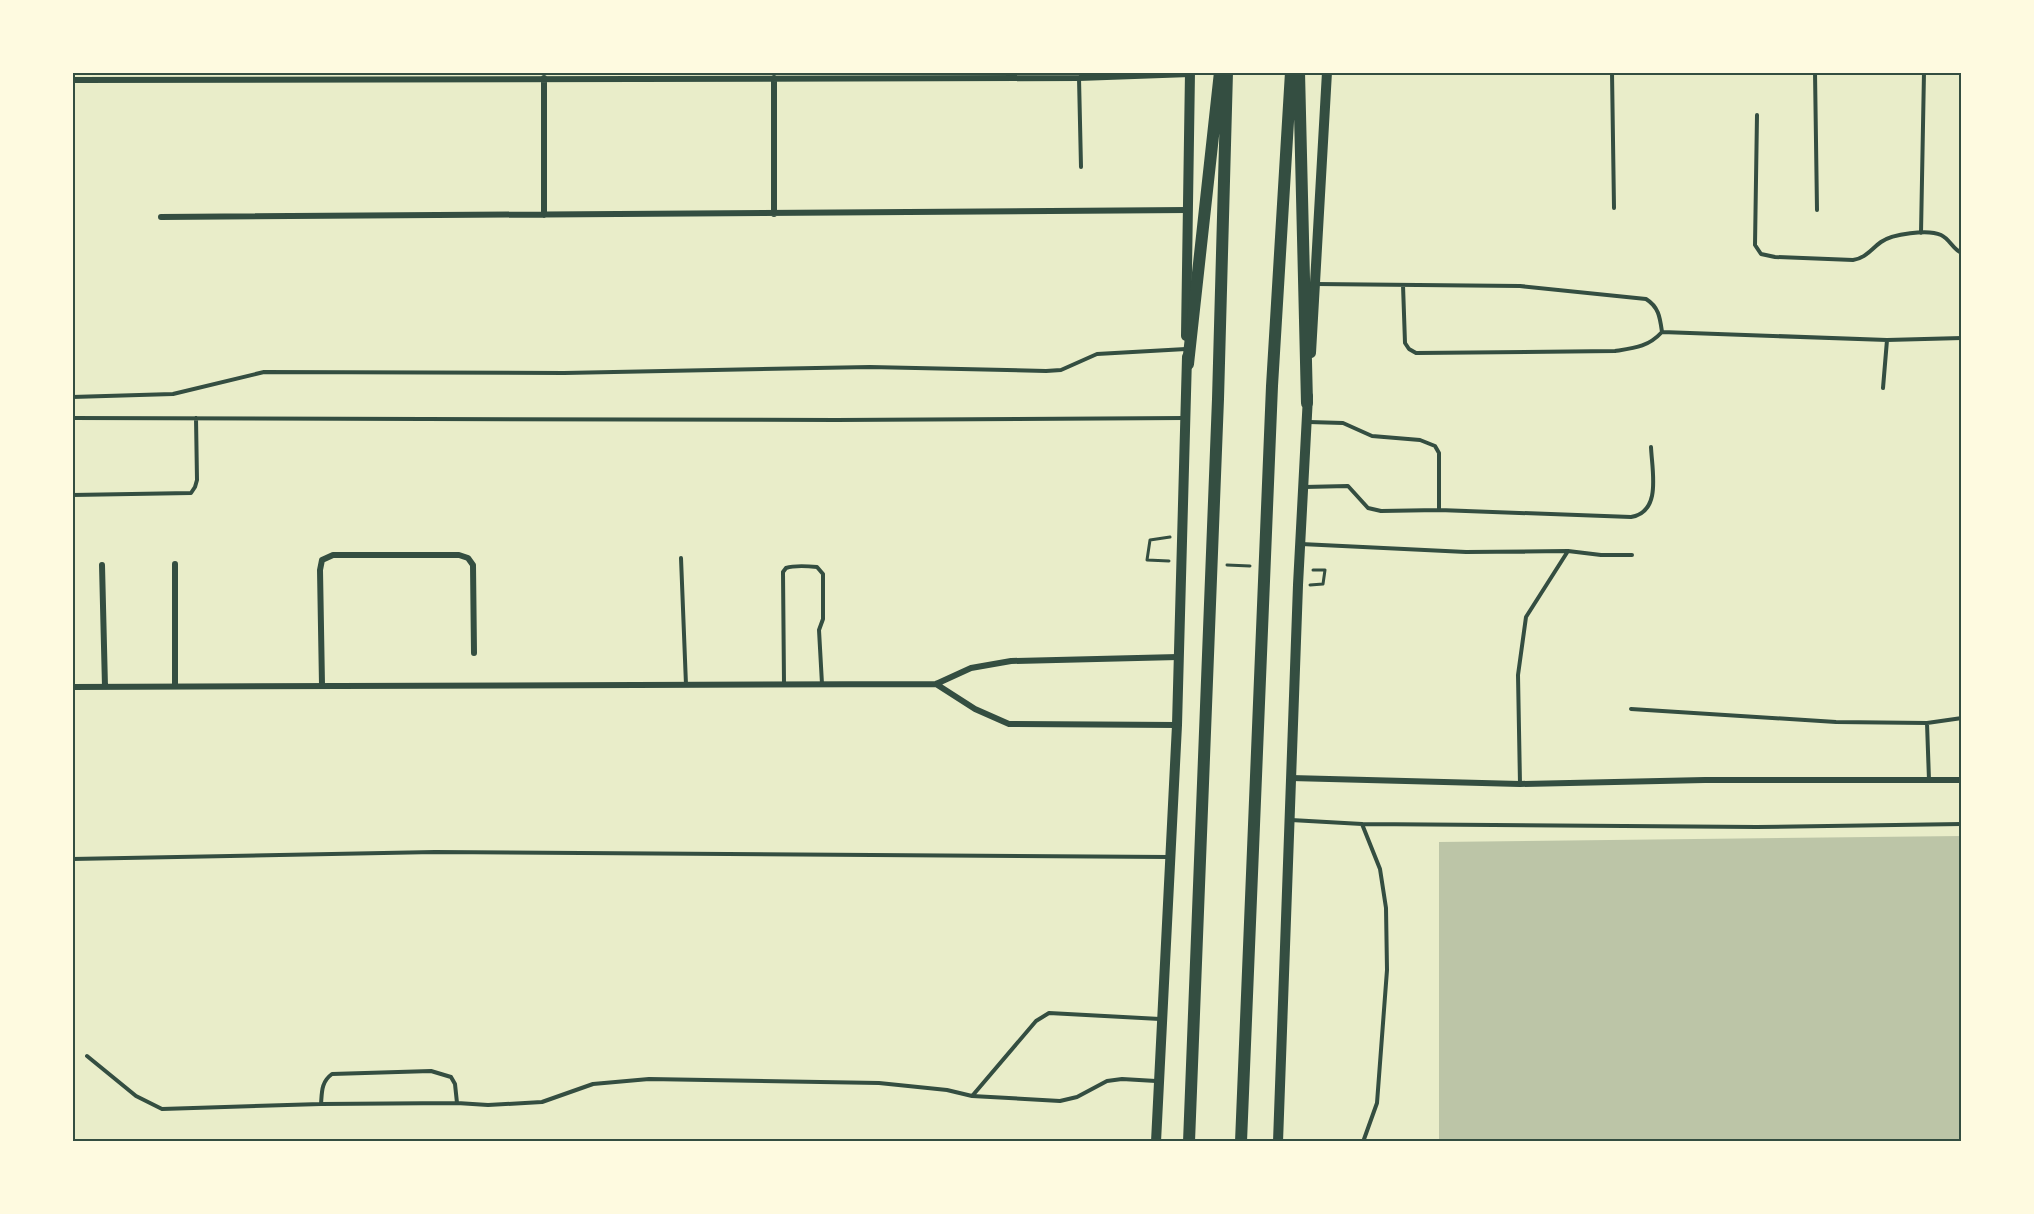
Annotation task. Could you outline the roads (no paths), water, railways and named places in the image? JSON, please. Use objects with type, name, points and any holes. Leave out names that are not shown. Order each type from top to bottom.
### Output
[{"type":"highway","points":[[1188,363],[1220,72]]},
{"type":"highway","points":[[1189,1142],[1218,399],[1227,72]]},
{"type":"highway","points":[[1241,1142],[1271,398],[1291,72]]},
{"type":"highway","points":[[1299,72],[1307,403]]},
{"type":"main road","points":[[1278,1142],[1298,585],[1327,72]]},
{"type":"main road","points":[[1156,1142],[1177,725],[1188,363],[1186,349],[1190,73]]},
{"type":"street","points":[[72,80],[543,78],[565,75],[1079,78],[1190,73]]},
{"type":"street","points":[[543,78],[544,215]]},
{"type":"street","points":[[774,78],[774,214]]},
{"type":"street","points":[[161,217],[1188,210]]},
{"type":"street","points":[[322,685],[320,570],[322,560],[333,555],[459,555],[468,558],[473,565],[474,653]]},
{"type":"street","points":[[175,564],[175,686]]},
{"type":"street","points":[[102,565],[105,687]]},
{"type":"street","points":[[72,687],[936,684],[971,668],[1011,661],[1178,657]]},
{"type":"street","points":[[936,684],[975,709],[1009,724],[1177,725]]},
{"type":"street","points":[[1291,778],[1520,784],[1705,780],[1962,780]]},
{"type":"lane","points":[[1612,72],[1614,208]]},
{"type":"lane","points":[[1815,72],[1817,210]]},
{"type":"lane","points":[[1921,233],[1924,72]]},
{"type":"lane","points":[[1079,78],[1081,166]]},
{"type":"lane","points":[[1757,115],[1755,245],[1761,254],[1775,257],[1862,258],[1880,242],[1893,236],[1932,232],[1949,240],[1958,252],[1962,253]]},
{"type":"lane","points":[[1315,284],[1520,286],[1646,298],[1654,304],[1659,313],[1662,332]]},
{"type":"lane","points":[[1403,285],[1405,343],[1416,353],[1615,351],[1636,348],[1653,342],[1662,332]]},
{"type":"lane","points":[[1662,332],[1887,340],[1962,338]]},
{"type":"lane","points":[[1883,388],[1887,340]]},
{"type":"lane","points":[[72,397],[173,394],[264,372],[564,373],[870,367],[1046,371],[1061,370],[1097,354],[1186,349]]},
{"type":"lane","points":[[72,418],[813,420],[1185,418]]},
{"type":"lane","points":[[72,495],[191,493],[197,480],[196,418]]},
{"type":"lane","points":[[1306,422],[1343,423],[1372,436],[1420,440],[1435,446],[1439,453],[1439,510]]},
{"type":"lane","points":[[1303,487],[1348,486],[1368,508],[1381,511],[1439,510],[1630,517],[1640,515],[1647,509],[1653,496],[1651,447]]},
{"type":"lane","points":[[1300,544],[1466,552],[1568,551],[1601,555],[1632,555]]},
{"type":"lane","points":[[1520,784],[1518,675],[1526,617],[1568,551]]},
{"type":"lane","points":[[681,558],[686,685]]},
{"type":"lane","points":[[784,684],[783,572],[790,566],[817,567],[823,574],[823,619],[819,630],[822,684]]},
{"type":"lane","points":[[1631,709],[1836,722],[1928,723],[1962,718]]},
{"type":"lane","points":[[1928,723],[1929,780]]},
{"type":"lane","points":[[1291,820],[1362,824],[1756,827],[1962,824]]},
{"type":"lane","points":[[1362,824],[1380,869],[1386,908],[1387,970],[1377,1103],[1363,1142]]},
{"type":"lane","points":[[72,858],[435,852],[1169,857]]},
{"type":"lane","points":[[972,1095],[1036,1020],[1049,1013],[1161,1019]]},
{"type":"lane","points":[[87,1056],[136,1095],[162,1109],[321,1104],[457,1103],[488,1105],[542,1102],[592,1084],[649,1079],[879,1083],[972,1095],[1060,1101],[1077,1097],[1107,1081],[1122,1079],[1160,1081]]},
{"type":"lane","points":[[321,1104],[322,1087],[326,1078],[332,1074],[431,1071],[451,1077],[455,1084],[457,1103]]}]
